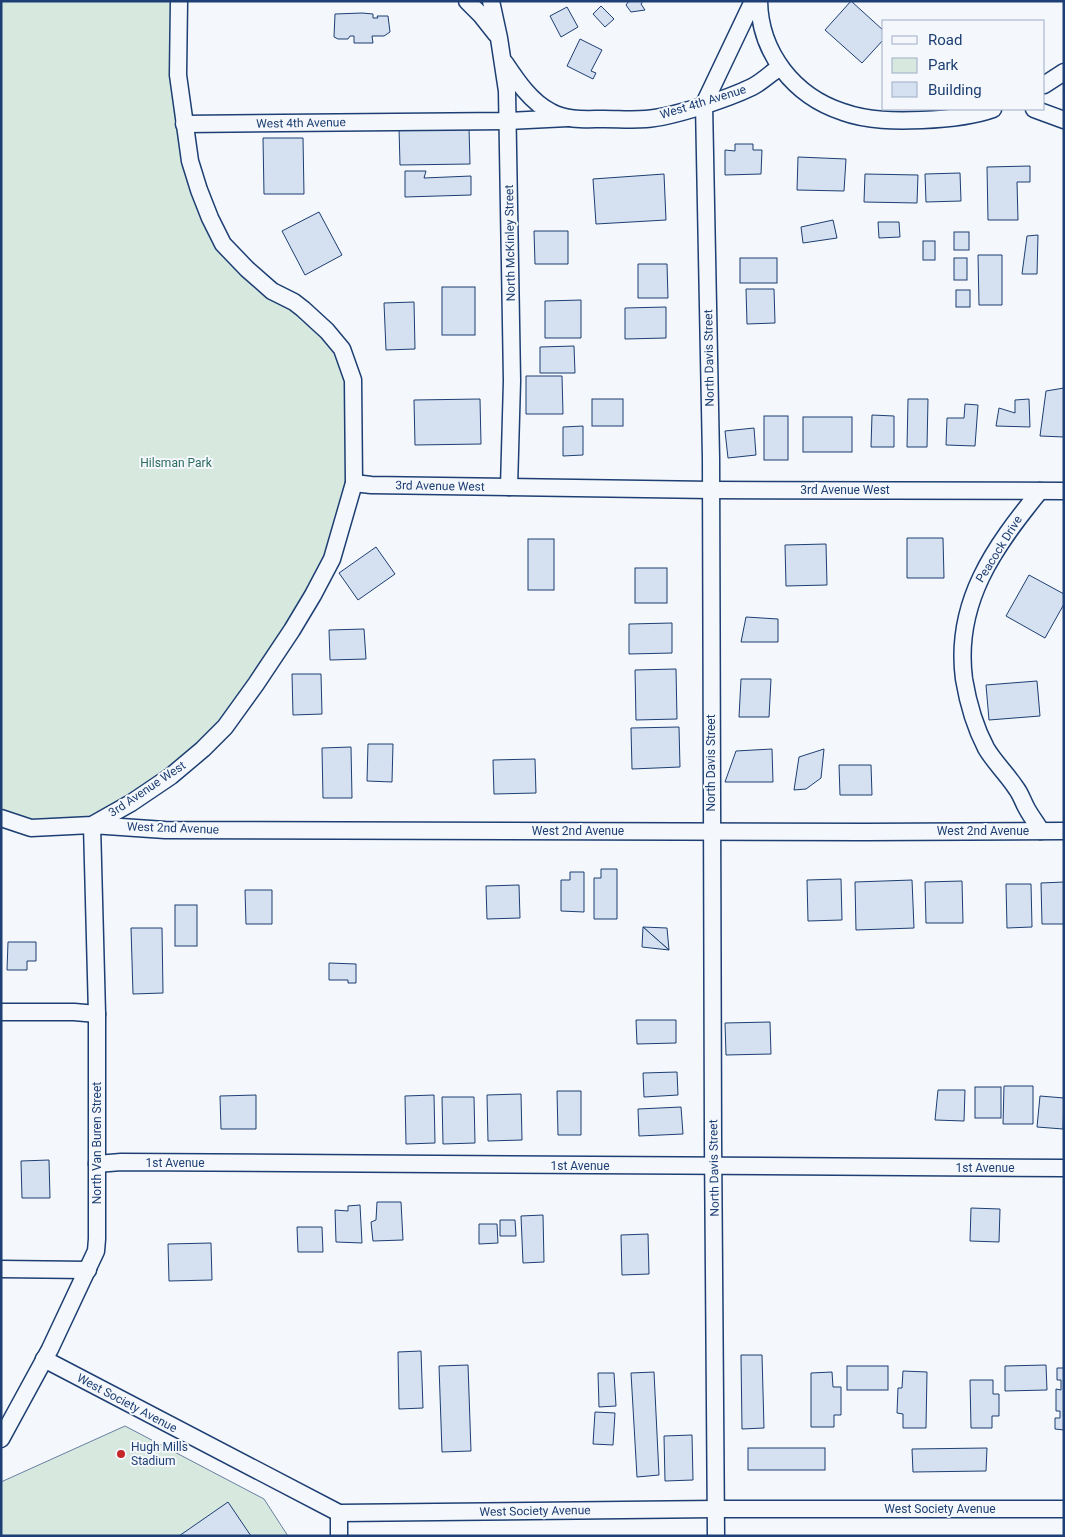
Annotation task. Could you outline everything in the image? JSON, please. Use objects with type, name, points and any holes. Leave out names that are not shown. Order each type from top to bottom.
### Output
[{"type":"street","points":[[178,1],[178,75],[190,161],[199,190],[210,218],[224,244],[247,269],[272,291],[294,302],[327,331],[342,349],[353,380],[354,483]]},
{"type":"street","points":[[467,1],[499,38]]},
{"type":"street","name":"North McKinley Street","points":[[491,1],[507,91],[512,381],[509,487]]},
{"type":"street","name":"North Davis Street","points":[[716,1536],[710,490],[704,104],[753,1]]},
{"type":"street","points":[[759,1],[763,31],[780,67],[788,78],[821,103],[843,112],[868,118],[901,121],[934,120],[965,116],[989,110]]},
{"type":"street","name":"West 4th Avenue","points":[[503,60],[520,85],[539,105],[551,113],[568,118]]},
{"type":"street","name":"West 4th Avenue","points":[[184,124],[507,121],[568,118],[647,119],[704,104],[753,86],[780,67]]},
{"type":"street","points":[[1045,84],[1064,72]]},
{"type":"street","points":[[1037,110],[1064,120]]},
{"type":"street","name":"3rd Avenue West","points":[[1,818],[32,828],[92,825],[171,776],[203,749],[224,727],[256,684],[292,630],[321,580],[332,558],[354,483],[371,485],[710,490],[1064,490]]},
{"type":"street","name":"Peacock Drive","points":[[1040,491],[1015,521],[984,568],[978,581],[967,612],[963,636],[962,662],[966,693],[987,749],[1018,790],[1025,806],[1041,831]]},
{"type":"street","name":"West 2nd Avenue","points":[[92,825],[165,830],[712,832],[1064,830]]},
{"type":"street","name":"North Van Buren Street","points":[[1,1439],[44,1359],[96,1251],[98,1014],[92,825]]},
{"type":"street","points":[[1,1012],[74,1012],[98,1014]]},
{"type":"street","name":"1st Avenue","points":[[97,1164],[131,1162],[1064,1168]]},
{"type":"street","points":[[1,1269],[88,1270]]},
{"type":"street","name":"West Society Avenue","points":[[44,1359],[339,1513],[716,1509],[1064,1509]]},
{"type":"street","points":[[339,1513],[340,1536]]},
{"type":"green space","name":"Hilsman Park","points":[[1,1],[176,1],[174,76],[208,222],[294,305],[344,357],[352,483],[314,590],[202,748],[95,821],[32,826],[1,817]]},
{"type":"green space","name":"Hugh Mills Stadium","points":[[125,1426],[264,1499],[288,1536],[1,1536],[1,1482]]},
{"type":"building","points":[[629,1],[643,1],[641,4],[645,10],[631,12],[626,5]]},
{"type":"building","points":[[851,1],[882,29],[882,41],[862,63],[825,30]]},
{"type":"building","points":[[601,6],[614,19],[605,27],[593,14]]},
{"type":"building","points":[[567,7],[578,27],[561,37],[550,16]]},
{"type":"building","points":[[335,14],[373,14],[373,18],[388,16],[390,32],[384,36],[372,36],[373,43],[354,43],[354,36],[350,36],[348,39],[334,37]]},
{"type":"building","points":[[580,39],[602,50],[591,71],[596,73],[593,79],[567,66]]},
{"type":"building","points":[[469,127],[470,164],[400,165],[399,128]]},
{"type":"building","points":[[263,138],[303,138],[304,194],[264,194]]},
{"type":"building","points":[[735,144],[753,144],[753,150],[762,150],[761,174],[725,175],[725,150],[735,151]]},
{"type":"building","points":[[798,157],[846,159],[844,191],[797,190]]},
{"type":"building","points":[[1030,166],[1030,182],[1017,182],[1018,220],[988,220],[987,167]]},
{"type":"building","points":[[405,171],[426,171],[424,178],[471,176],[471,195],[405,197]]},
{"type":"building","points":[[960,173],[961,201],[926,202],[925,174]]},
{"type":"building","points":[[664,174],[666,220],[596,224],[593,179]]},
{"type":"building","points":[[865,174],[918,175],[917,203],[864,202]]},
{"type":"building","points":[[319,212],[342,255],[305,275],[282,231]]},
{"type":"building","points":[[833,220],[837,238],[803,243],[801,227]]},
{"type":"building","points":[[878,222],[899,222],[900,237],[879,238]]},
{"type":"building","points":[[534,231],[568,231],[568,264],[535,264]]},
{"type":"building","points":[[954,232],[969,232],[969,250],[954,250]]},
{"type":"building","points":[[1038,235],[1037,274],[1022,274],[1027,236]]},
{"type":"building","points":[[923,241],[935,241],[935,260],[923,260]]},
{"type":"building","points":[[978,255],[1002,255],[1002,305],[979,305]]},
{"type":"building","points":[[740,258],[777,258],[777,283],[740,283]]},
{"type":"building","points":[[954,258],[967,258],[967,280],[954,280]]},
{"type":"building","points":[[638,264],[667,264],[668,298],[638,298]]},
{"type":"building","points":[[442,287],[475,287],[475,335],[442,335]]},
{"type":"building","points":[[746,289],[774,289],[775,323],[747,324]]},
{"type":"building","points":[[956,290],[970,290],[970,307],[956,307]]},
{"type":"building","points":[[581,300],[581,338],[545,338],[545,301]]},
{"type":"building","points":[[414,302],[415,349],[386,350],[384,303]]},
{"type":"building","points":[[666,307],[666,338],[625,339],[625,308]]},
{"type":"building","points":[[574,346],[575,373],[540,373],[540,347]]},
{"type":"building","points":[[526,376],[562,376],[563,414],[526,414]]},
{"type":"building","points":[[1064,388],[1064,437],[1040,436],[1046,391]]},
{"type":"building","points":[[480,399],[481,444],[415,445],[414,400]]},
{"type":"building","points":[[592,399],[623,399],[623,426],[592,426]]},
{"type":"building","points":[[908,399],[928,399],[927,447],[907,447]]},
{"type":"building","points":[[1029,399],[1030,427],[996,426],[999,408],[1015,413],[1015,400]]},
{"type":"building","points":[[965,404],[978,405],[975,446],[946,445],[947,418],[964,418]]},
{"type":"building","points":[[872,415],[894,416],[894,447],[871,447]]},
{"type":"building","points":[[764,416],[788,416],[788,460],[764,460]]},
{"type":"building","points":[[803,417],[852,417],[852,452],[803,452]]},
{"type":"building","points":[[583,426],[583,455],[563,456],[563,427]]},
{"type":"building","points":[[754,428],[756,455],[728,458],[725,431]]},
{"type":"building","points":[[907,538],[943,538],[944,578],[907,578]]},
{"type":"building","points":[[528,539],[554,539],[554,590],[528,590]]},
{"type":"building","points":[[826,544],[827,585],[786,586],[785,545]]},
{"type":"building","points":[[376,547],[395,574],[358,600],[339,573]]},
{"type":"building","points":[[635,568],[667,568],[667,603],[635,603]]},
{"type":"building","points":[[1029,575],[1064,594],[1064,604],[1045,638],[1006,616]]},
{"type":"building","points":[[746,617],[778,619],[778,642],[741,642]]},
{"type":"building","points":[[672,623],[672,653],[629,654],[629,624]]},
{"type":"building","points":[[364,629],[366,659],[330,660],[329,630]]},
{"type":"building","points":[[676,669],[677,719],[636,720],[635,670]]},
{"type":"building","points":[[292,674],[321,674],[322,714],[293,715]]},
{"type":"building","points":[[741,679],[771,679],[769,717],[739,717]]},
{"type":"building","points":[[1037,681],[1040,716],[989,720],[986,685]]},
{"type":"building","points":[[679,727],[680,767],[632,769],[631,728]]},
{"type":"building","points":[[368,744],[393,744],[392,782],[367,781]]},
{"type":"building","points":[[351,747],[352,798],[323,798],[322,748]]},
{"type":"building","points":[[772,749],[773,782],[725,782],[736,751]]},
{"type":"building","points":[[824,749],[821,778],[806,789],[794,790],[799,757]]},
{"type":"building","points":[[535,759],[536,793],[494,794],[493,760]]},
{"type":"building","points":[[839,765],[871,765],[872,795],[840,795]]},
{"type":"building","points":[[601,869],[617,869],[617,919],[594,919],[594,878],[601,878]]},
{"type":"building","points":[[570,872],[584,872],[584,912],[561,911],[561,880],[570,880]]},
{"type":"building","points":[[841,879],[842,920],[808,921],[807,880]]},
{"type":"building","points":[[912,880],[914,928],[856,930],[855,882]]},
{"type":"building","points":[[962,881],[963,923],[926,923],[925,882]]},
{"type":"building","points":[[1064,882],[1064,924],[1042,924],[1041,883]]},
{"type":"building","points":[[1006,884],[1031,884],[1032,927],[1007,928]]},
{"type":"building","points":[[519,885],[520,918],[487,919],[486,886]]},
{"type":"building","points":[[245,890],[272,890],[272,924],[246,924]]},
{"type":"building","points":[[175,905],[197,905],[197,946],[175,946]]},
{"type":"building","points":[[643,927],[667,928],[669,950]]},
{"type":"building","points":[[643,927],[669,950],[642,947]]},
{"type":"building","points":[[131,928],[162,928],[163,993],[133,994]]},
{"type":"building","points":[[8,942],[36,942],[36,961],[27,961],[27,970],[7,970]]},
{"type":"building","points":[[329,963],[356,964],[356,983],[348,983],[348,980],[329,980]]},
{"type":"building","points":[[636,1020],[676,1020],[676,1043],[637,1044]]},
{"type":"building","points":[[770,1022],[771,1054],[726,1055],[725,1023]]},
{"type":"building","points":[[677,1072],[678,1095],[644,1097],[643,1073]]},
{"type":"building","points":[[1004,1086],[1033,1086],[1033,1124],[1003,1124]]},
{"type":"building","points":[[975,1087],[1001,1087],[1001,1118],[975,1118]]},
{"type":"building","points":[[938,1090],[965,1090],[964,1121],[935,1120]]},
{"type":"building","points":[[557,1091],[581,1091],[581,1135],[558,1135]]},
{"type":"building","points":[[521,1094],[522,1140],[488,1141],[487,1095]]},
{"type":"building","points":[[256,1095],[256,1129],[221,1129],[220,1096]]},
{"type":"building","points":[[434,1095],[435,1143],[406,1144],[405,1096]]},
{"type":"building","points":[[1040,1096],[1064,1098],[1063,1129],[1037,1127]]},
{"type":"building","points":[[442,1097],[474,1097],[475,1143],[443,1144]]},
{"type":"building","points":[[681,1107],[683,1134],[639,1136],[638,1109]]},
{"type":"building","points":[[49,1160],[50,1198],[22,1198],[21,1161]]},
{"type":"building","points":[[377,1202],[401,1202],[403,1240],[373,1241],[371,1222],[376,1220]]},
{"type":"building","points":[[360,1205],[362,1243],[336,1242],[335,1210],[348,1211],[348,1206]]},
{"type":"building","points":[[971,1208],[1000,1209],[999,1242],[970,1241]]},
{"type":"building","points":[[543,1215],[544,1262],[523,1263],[521,1216]]},
{"type":"building","points":[[500,1220],[515,1220],[516,1236],[500,1236]]},
{"type":"building","points":[[479,1224],[497,1224],[498,1243],[479,1244]]},
{"type":"building","points":[[297,1227],[322,1227],[323,1252],[298,1252]]},
{"type":"building","points":[[648,1234],[649,1274],[622,1275],[621,1235]]},
{"type":"building","points":[[211,1243],[212,1280],[169,1281],[168,1244]]},
{"type":"building","points":[[421,1351],[423,1408],[399,1409],[398,1352]]},
{"type":"building","points":[[741,1355],[762,1355],[764,1428],[742,1429]]},
{"type":"building","points":[[468,1365],[471,1451],[442,1452],[439,1366]]},
{"type":"building","points":[[1046,1365],[1047,1390],[1005,1391],[1005,1366]]},
{"type":"building","points":[[847,1366],[888,1366],[888,1390],[847,1390]]},
{"type":"building","points":[[1057,1368],[1064,1368],[1064,1430],[1055,1429],[1055,1418],[1060,1418],[1060,1411],[1056,1411],[1056,1389],[1061,1390],[1061,1380],[1057,1380]]},
{"type":"building","points":[[903,1371],[927,1372],[926,1428],[903,1428],[903,1414],[897,1413],[898,1388],[902,1388]]},
{"type":"building","points":[[654,1372],[659,1475],[637,1477],[631,1373]]},
{"type":"building","points":[[832,1372],[833,1387],[841,1387],[841,1415],[834,1415],[834,1427],[811,1427],[811,1373]]},
{"type":"building","points":[[598,1373],[614,1373],[616,1406],[599,1407]]},
{"type":"building","points":[[970,1380],[993,1380],[993,1394],[999,1394],[999,1416],[992,1416],[992,1428],[971,1428]]},
{"type":"building","points":[[595,1412],[615,1413],[613,1445],[593,1444]]},
{"type":"building","points":[[692,1435],[693,1480],[665,1481],[664,1436]]},
{"type":"building","points":[[748,1448],[825,1448],[825,1470],[748,1470]]},
{"type":"building","points":[[987,1448],[986,1471],[913,1472],[912,1449]]},
{"type":"building","points":[[228,1502],[251,1536],[179,1536]]},
{"type":"place","name":"Hugh Mills Stadium","points":[[121,1454]]}]
